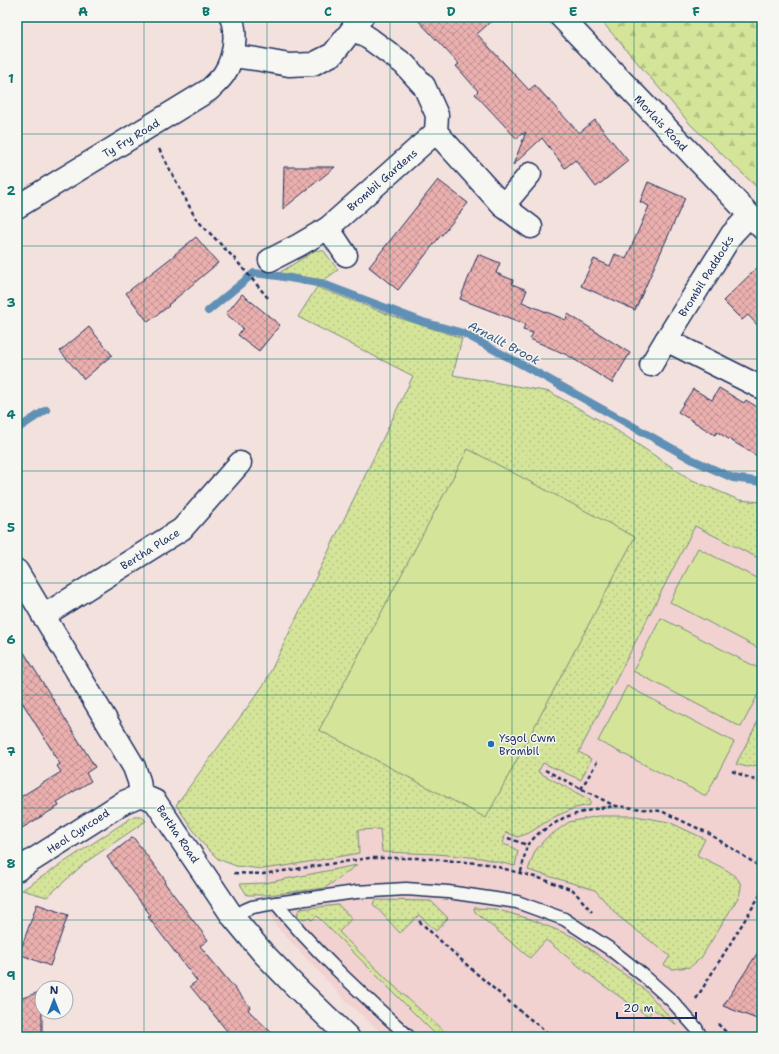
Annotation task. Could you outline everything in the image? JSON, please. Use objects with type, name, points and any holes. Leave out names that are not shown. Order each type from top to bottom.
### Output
[{"type":"street","points":[[230,17],[232,21],[234,39],[233,56],[289,66],[313,64],[334,54],[358,22],[370,39],[404,64],[424,86],[437,115],[436,132],[503,206],[531,228]]},
{"type":"street","name":"Morlais Road","points":[[561,17],[756,222]]},
{"type":"street","name":"Ty Fry Road","points":[[17,208],[209,90],[224,75],[233,56]]},
{"type":"street","name":"Brombil Gardens","points":[[270,260],[328,228],[436,132]]},
{"type":"street","points":[[503,206],[530,174]]},
{"type":"street","name":"Brombil Paddocks","points":[[651,365],[732,234],[756,222]]},
{"type":"street","points":[[328,228],[346,255]]},
{"type":"street","points":[[666,340],[762,388]]},
{"type":"street","name":"Bertha Place","points":[[43,616],[182,529],[240,463]]},
{"type":"street","points":[[17,571],[134,766],[139,781],[141,795]]},
{"type":"street","name":"Heol Cyncoed","points":[[17,870],[124,802],[141,795]]},
{"type":"street","name":"Bertha Road","points":[[141,795],[155,801],[233,917],[263,953],[348,1037]]},
{"type":"lane","points":[[233,917],[252,907],[276,903],[356,892],[406,889],[448,892],[517,902],[564,919],[610,949],[643,975],[672,1001],[696,1028],[701,1037]]},
{"type":"lane","points":[[276,903],[293,925],[356,988],[409,1037]]},
{"type":"path","points":[[147,128],[196,219],[238,262],[252,281],[268,298]]},
{"type":"path","points":[[581,789],[597,762]]},
{"type":"path","points":[[545,770],[616,806]]},
{"type":"path","points":[[732,771],[762,783]]},
{"type":"path","points":[[521,872],[527,845],[539,833],[565,817],[594,808],[616,806],[661,811],[708,833],[762,868]]},
{"type":"path","points":[[508,838],[527,845]]},
{"type":"path","points":[[695,1001],[762,892]]},
{"type":"path","points":[[419,921],[470,969],[523,1014],[553,1037]]},
{"type":"shaded area","name":"Ysgol Cwm Brombil","points":[[413,376],[550,392],[613,428],[690,479],[739,500],[762,502],[762,1037],[386,1037],[348,1003],[275,925],[271,914],[262,869],[236,866],[218,859],[203,844],[176,805],[265,683]]},
{"type":"green space","points":[[598,17],[762,17],[762,192],[691,125]]},
{"type":"green space","points":[[316,250],[324,251],[338,270],[324,280],[279,273]]},
{"type":"green space","points":[[317,287],[393,316],[462,338],[453,375],[550,392],[613,428],[690,479],[739,500],[762,502],[762,560],[695,526],[579,752],[591,759],[581,780],[543,763],[538,772],[590,800],[590,805],[575,808],[554,817],[529,833],[518,837],[506,832],[503,844],[518,851],[515,866],[481,858],[436,854],[382,852],[380,829],[358,830],[359,853],[262,869],[236,866],[218,859],[203,844],[176,805],[265,683],[413,376],[298,317]]},
{"type":"green space","points":[[468,449],[635,537],[486,818],[319,730]]},
{"type":"green space","points":[[698,548],[762,581],[762,650],[670,602]]},
{"type":"green space","points":[[661,618],[762,670],[762,687],[741,727],[633,671]]},
{"type":"green space","points":[[627,686],[734,742],[706,796],[598,741]]},
{"type":"green space","points":[[762,713],[762,764],[747,767],[736,764]]},
{"type":"green space","points":[[134,816],[141,816],[146,821],[86,862],[47,897],[22,890]]},
{"type":"green space","points":[[598,816],[636,816],[669,822],[705,839],[697,855],[723,868],[735,876],[739,881],[741,886],[739,896],[701,958],[690,967],[672,969],[664,965],[670,956],[618,916],[595,890],[528,870],[535,851],[545,839],[569,822]]},
{"type":"green space","points":[[357,865],[325,888],[267,895],[247,895],[240,884],[265,883]]},
{"type":"green space","points":[[375,900],[431,901],[448,918],[436,931],[419,915],[400,933],[373,904]]},
{"type":"green space","points":[[338,905],[352,918],[339,932],[393,985],[450,1037],[439,1037],[432,1031],[317,916],[312,920],[308,918],[299,919],[297,916],[300,909]]},
{"type":"green space","points":[[474,908],[495,909],[530,919],[574,937],[644,989],[677,1025],[653,1009],[648,1016],[600,983],[546,940],[530,958],[475,912]]},
{"type":"building","points":[[415,17],[496,17],[477,34],[529,90],[535,85],[579,133],[595,120],[628,161],[596,187],[575,160],[565,168],[542,138],[513,165],[526,132],[523,135],[522,133],[517,139],[475,94],[478,91],[456,66],[459,64]]},
{"type":"building","points":[[284,167],[335,167],[283,209]]},
{"type":"building","points":[[438,180],[468,203],[398,290],[369,267]]},
{"type":"building","points":[[648,182],[685,198],[635,310],[581,286],[594,259],[610,266],[615,254],[626,259],[649,206],[640,202]]},
{"type":"building","points":[[196,237],[218,263],[168,305],[169,306],[148,322],[126,293]]},
{"type":"building","points":[[478,254],[500,263],[496,273],[513,280],[512,284],[527,290],[522,302],[566,320],[568,314],[630,353],[612,383],[567,355],[530,339],[533,333],[523,330],[525,324],[460,299]]},
{"type":"building","points":[[762,263],[762,330],[748,315],[742,320],[723,301]]},
{"type":"building","points":[[242,294],[280,325],[259,351],[238,335],[243,328],[226,314]]},
{"type":"building","points":[[89,327],[112,355],[84,379],[60,351]]},
{"type":"building","points":[[719,388],[744,403],[746,400],[762,410],[762,459],[717,432],[715,435],[678,412],[693,389],[712,400]]},
{"type":"building","points":[[17,641],[95,767],[86,773],[91,781],[57,802],[59,806],[17,831],[17,799],[61,772],[57,766],[60,764],[17,694]]},
{"type":"building","points":[[133,837],[166,881],[164,882],[208,940],[200,946],[250,1007],[248,1010],[276,1037],[232,1037],[190,986],[197,981],[148,917],[151,916],[107,857]]},
{"type":"building","points":[[37,904],[68,915],[50,966],[19,954]]},
{"type":"building","points":[[762,946],[762,1021],[723,1006]]},
{"type":"building","points":[[34,994],[34,1020],[42,1020],[42,1037],[24,1037],[17,1016],[17,1000]]},
{"type":"waterway","name":"Arnallt Brook","points":[[208,311],[254,273],[323,284],[423,322],[463,333],[693,460],[733,478],[762,482]]},
{"type":"waterway","name":"Arnallt Brook","points":[[17,429],[46,410]]},
{"type":"place","name":"Ysgol Cwm Brombil","points":[[491,744]]}]
